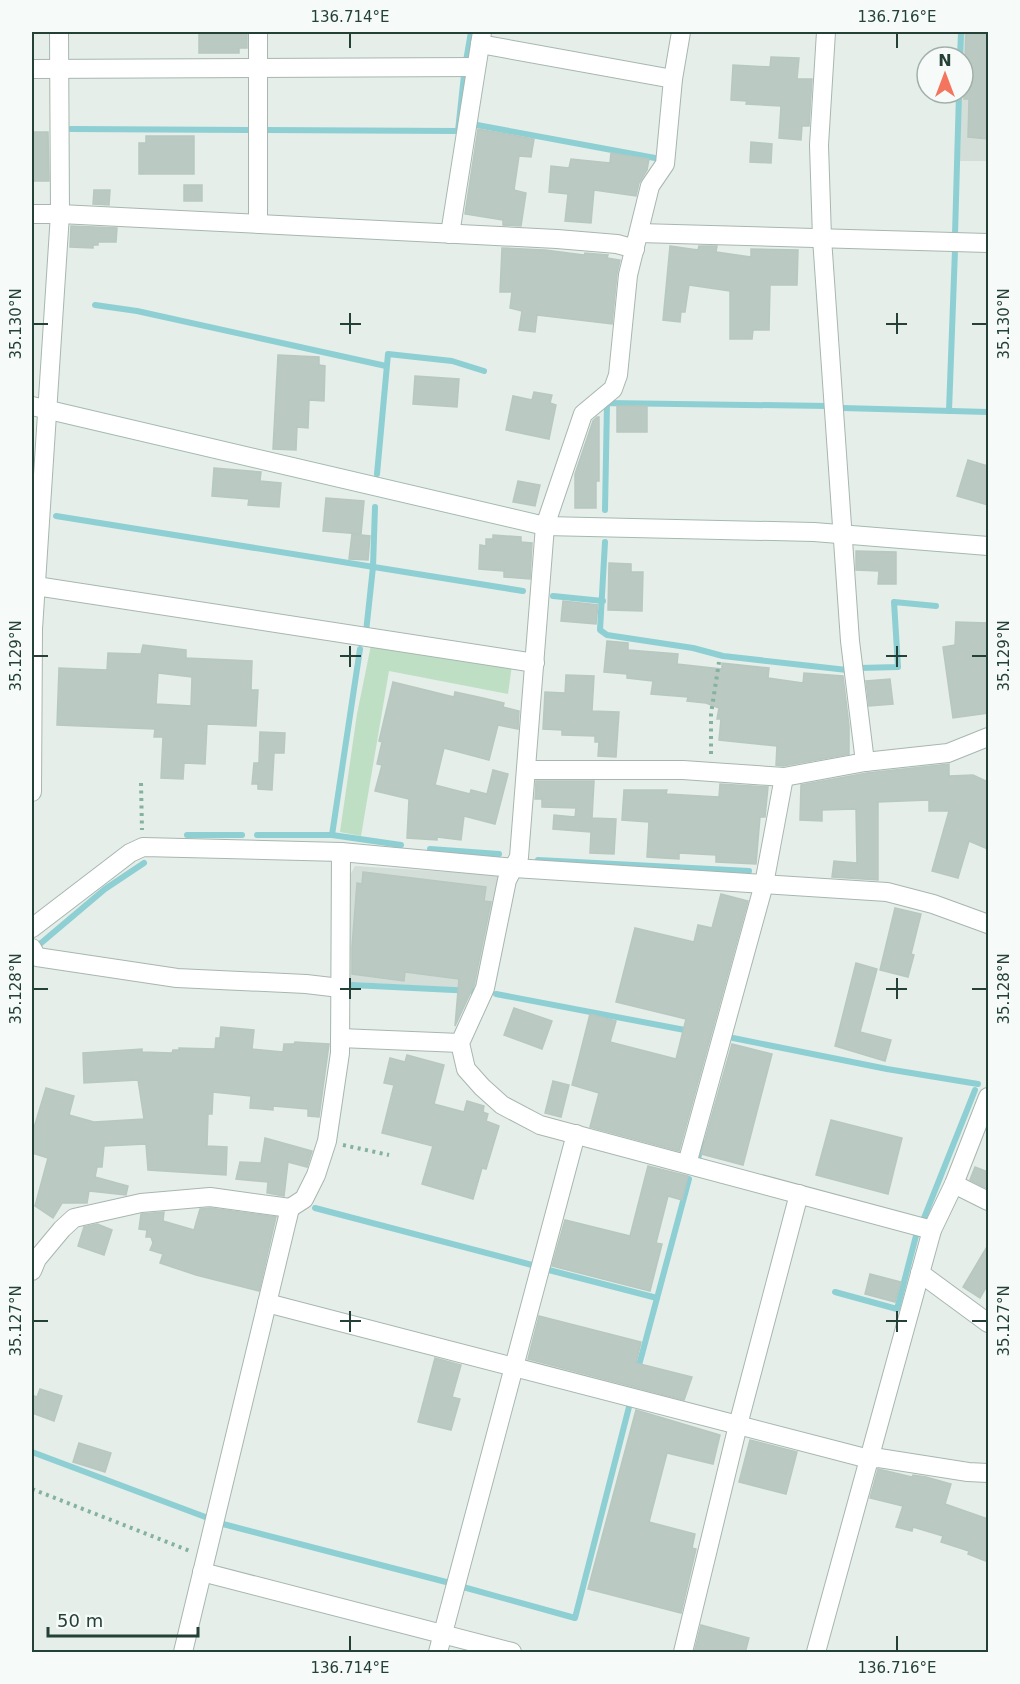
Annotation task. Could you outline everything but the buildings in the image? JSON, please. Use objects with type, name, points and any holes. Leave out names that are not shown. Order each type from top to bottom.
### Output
[{"type":"street","points":[[32,792],[32,656],[40,409],[60,214],[59,32]]},
{"type":"street","points":[[258,32],[258,223]]},
{"type":"street","points":[[681,32],[673,79],[665,164],[650,186],[628,275],[618,375],[613,389],[583,414],[545,526],[519,857],[507,880],[485,988],[460,1043],[466,1069],[502,1106],[540,1125],[932,1230]]},
{"type":"street","points":[[826,32],[819,145],[822,238],[850,641],[865,762]]},
{"type":"street","points":[[450,234],[481,38],[673,79]]},
{"type":"street","points":[[32,69],[476,67]]},
{"type":"street","points":[[32,214],[258,223],[617,244],[637,241],[822,238],[988,243]]},
{"type":"street","points":[[40,409],[545,526],[843,535],[988,546]]},
{"type":"street","points":[[36,586],[535,663]]},
{"type":"street","points":[[526,770],[683,770],[784,777],[865,762],[948,753],[988,737]]},
{"type":"street","points":[[687,1164],[764,884],[784,777]]},
{"type":"street","points":[[32,928],[130,853],[143,847],[341,852],[514,868],[887,892],[933,904],[988,924]]},
{"type":"street","points":[[34,1262],[62,1228],[74,1218],[141,1203],[210,1197],[290,1208],[304,1199],[316,1175],[327,1141],[340,1053],[341,852]]},
{"type":"street","points":[[34,952],[177,978],[306,984],[340,988]]},
{"type":"street","points":[[340,1038],[460,1043]]},
{"type":"street","points":[[816,1653],[932,1230],[954,1184],[988,1097]]},
{"type":"street","points":[[438,1653],[576,1134]]},
{"type":"street","points":[[954,1184],[988,1201]]},
{"type":"street","points":[[683,1653],[738,1425],[799,1194]]},
{"type":"street","points":[[183,1653],[290,1208]]},
{"type":"street","points":[[920,1273],[988,1323]]},
{"type":"street","points":[[267,1303],[869,1459],[879,1458],[988,1473]]},
{"type":"street","points":[[204,1565],[512,1653]]},
{"type":"path","points":[[711,772],[711,714],[719,662]]},
{"type":"path","points":[[141,783],[143,847]]},
{"type":"path","points":[[327,1141],[389,1155]]},
{"type":"path","points":[[32,1489],[204,1565]]},
{"type":"shaded area","points":[[963,32],[988,32],[988,161],[960,161],[961,105],[975,105],[975,45],[963,45]]},
{"type":"shaded area","points":[[355,866],[498,875],[502,883],[480,989],[349,982],[350,875]]},
{"type":"green space","points":[[371,645],[512,665],[508,694],[389,671],[361,836],[340,832],[357,714]]},
{"type":"waterway","points":[[466,61],[471,32]]},
{"type":"waterway","points":[[960,45],[961,32]]},
{"type":"waterway","points":[[264,130],[458,131],[464,75]]},
{"type":"waterway","points":[[955,235],[959,105]]},
{"type":"waterway","points":[[477,125],[655,158]]},
{"type":"waterway","points":[[71,129],[249,130]]},
{"type":"waterway","points":[[949,411],[955,250]]},
{"type":"waterway","points":[[95,305],[137,311],[386,366]]},
{"type":"waterway","points":[[377,474],[388,354],[452,361],[484,371]]},
{"type":"waterway","points":[[605,510],[607,403],[828,406]]},
{"type":"waterway","points":[[842,408],[988,412]]},
{"type":"waterway","points":[[366,632],[373,567],[375,507]]},
{"type":"waterway","points":[[56,516],[523,591]]},
{"type":"waterway","points":[[605,542],[600,630],[607,635],[693,648],[723,656],[847,670]]},
{"type":"waterway","points":[[553,596],[603,601]]},
{"type":"waterway","points":[[859,668],[898,667],[894,602],[936,606]]},
{"type":"waterway","points":[[360,649],[332,835],[401,845]]},
{"type":"waterway","points":[[187,835],[242,835]]},
{"type":"waterway","points":[[257,835],[332,835]]},
{"type":"waterway","points":[[430,849],[499,854]]},
{"type":"waterway","points":[[538,860],[749,871]]},
{"type":"waterway","points":[[34,949],[105,889],[144,863]]},
{"type":"waterway","points":[[352,985],[474,991]]},
{"type":"waterway","points":[[496,994],[690,1031]]},
{"type":"waterway","points":[[733,1038],[887,1069],[978,1084]]},
{"type":"waterway","points":[[924,1218],[975,1090]]},
{"type":"waterway","points":[[698,1159],[702,1143]]},
{"type":"waterway","points":[[638,1369],[689,1179]]},
{"type":"waterway","points":[[315,1208],[532,1265]]},
{"type":"waterway","points":[[835,1292],[897,1309],[917,1232]]},
{"type":"waterway","points":[[545,1269],[657,1298]]},
{"type":"waterway","points":[[463,1587],[575,1618],[629,1407]]},
{"type":"waterway","points":[[32,1452],[208,1518]]},
{"type":"waterway","points":[[223,1524],[450,1583],[449,1588]]}]
